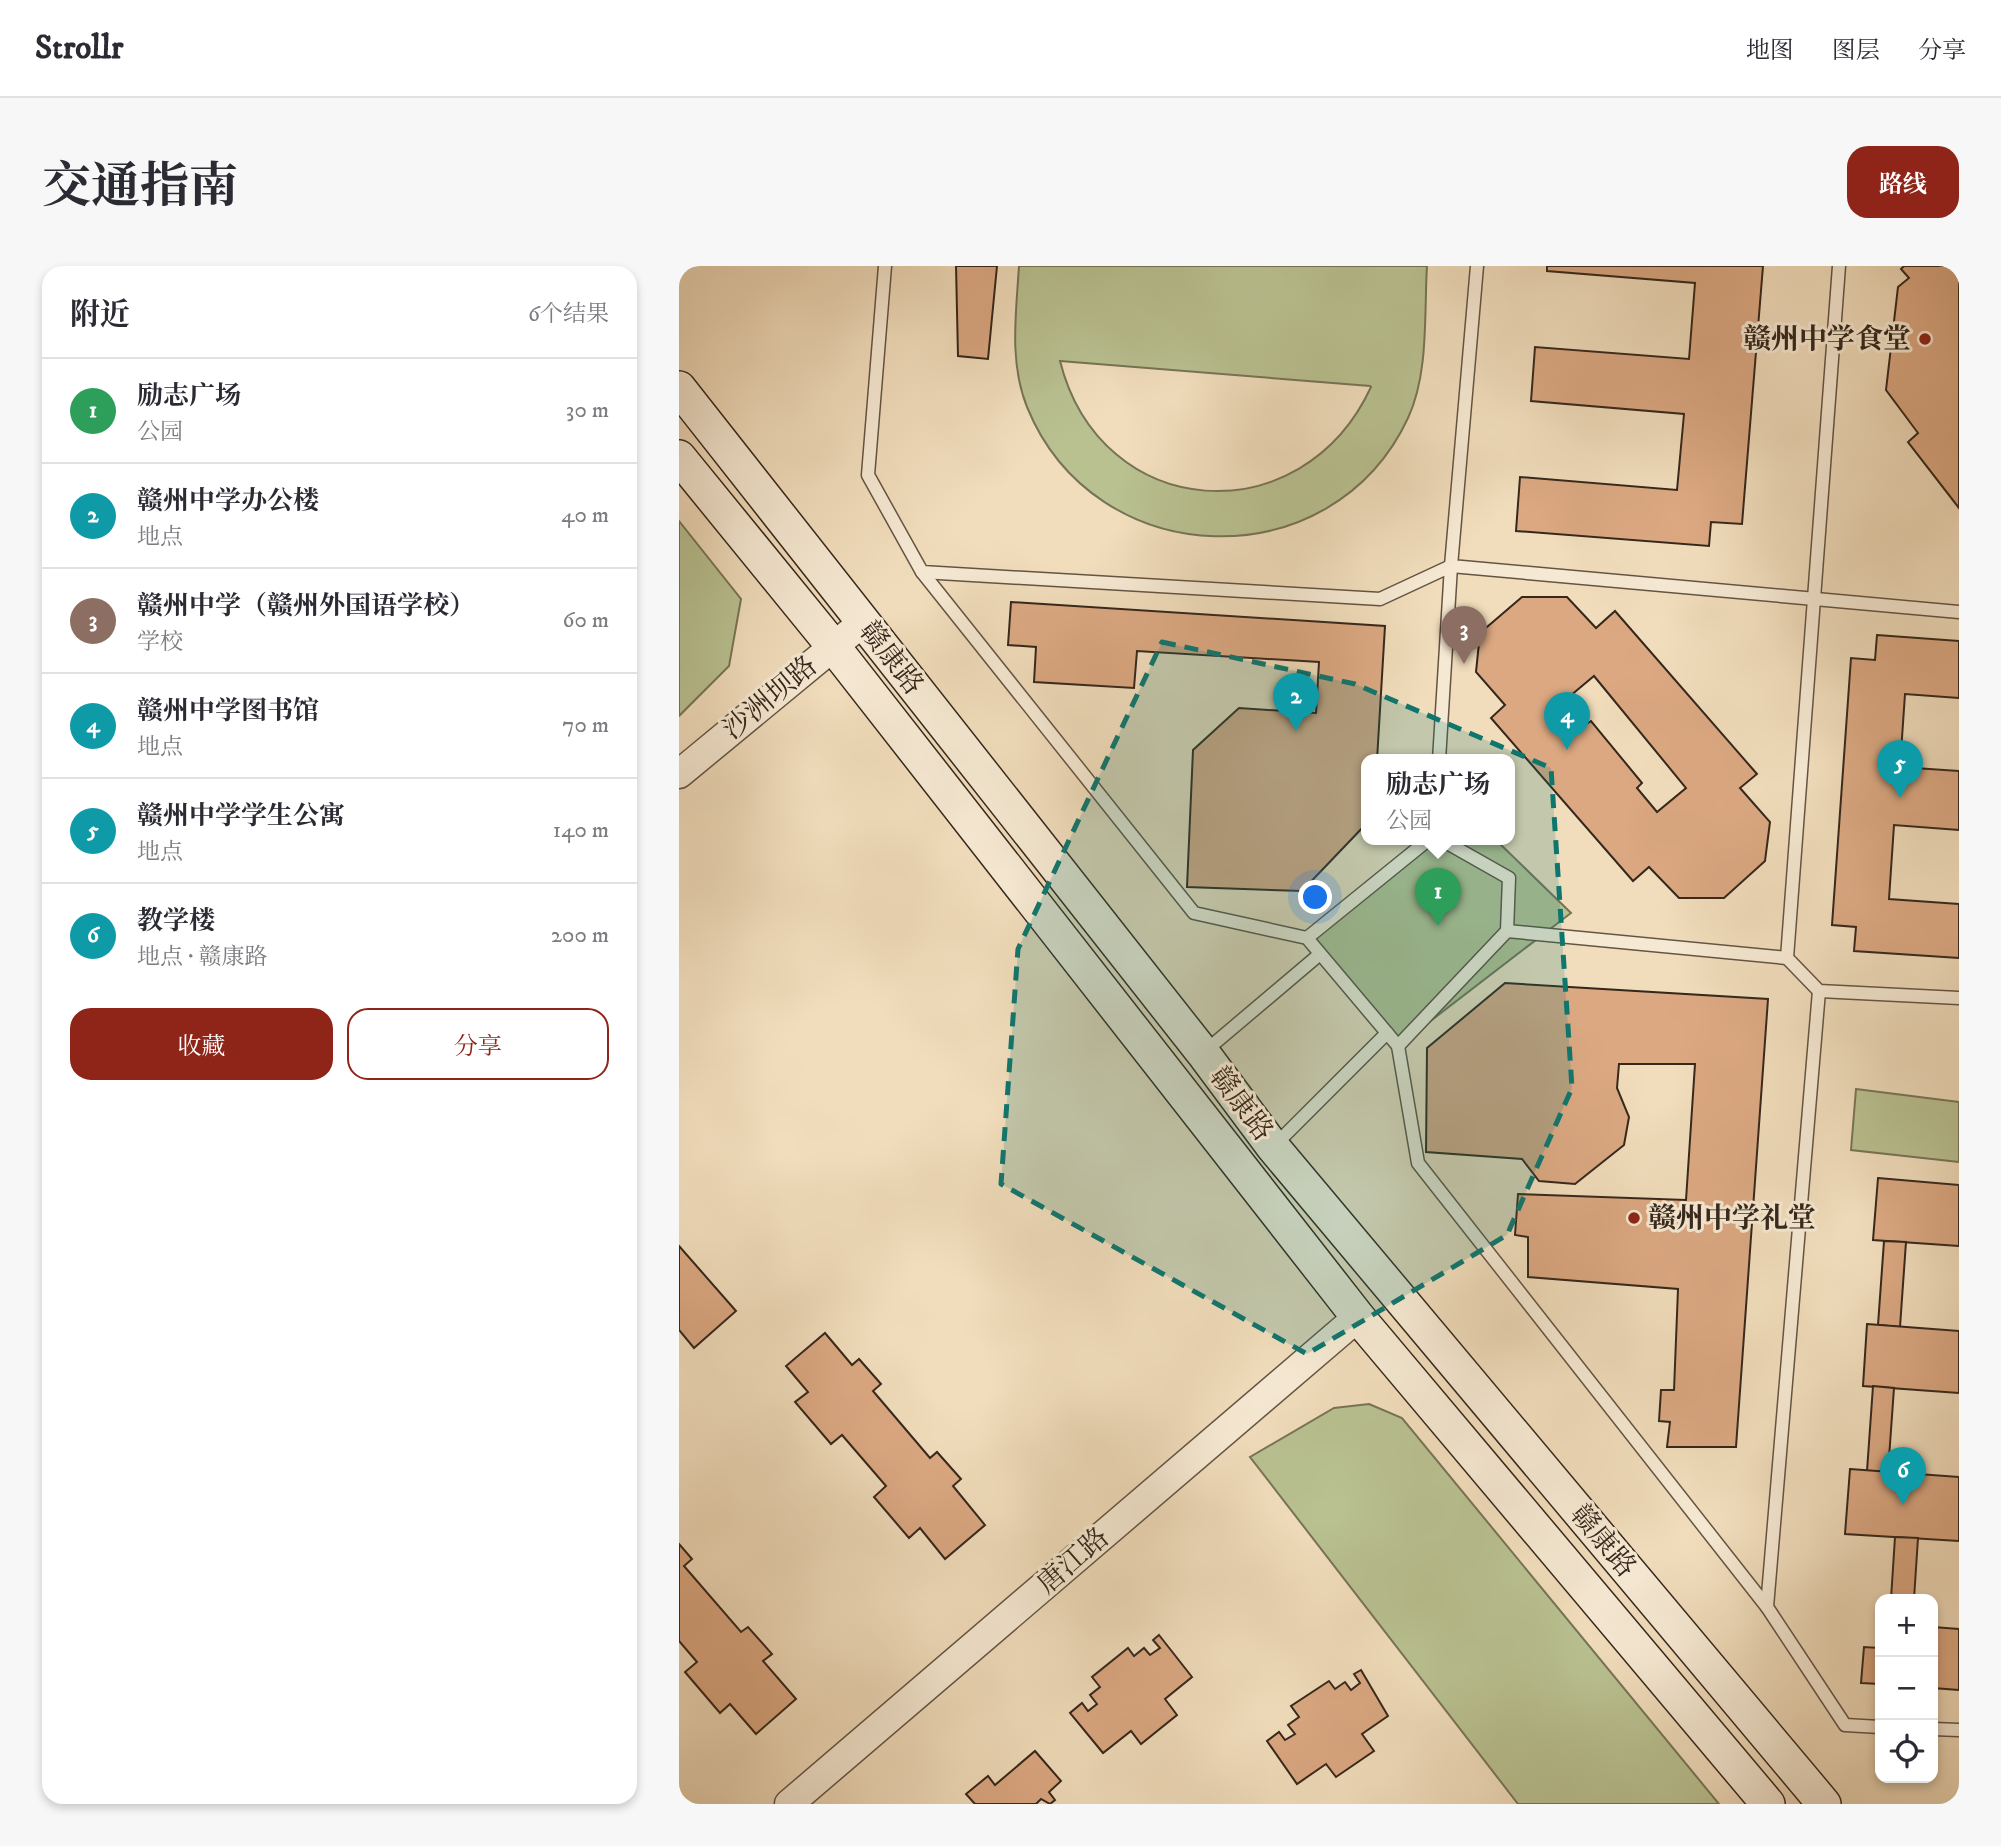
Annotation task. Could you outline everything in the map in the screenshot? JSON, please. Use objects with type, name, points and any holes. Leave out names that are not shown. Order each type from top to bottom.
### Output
[{"type":"main road","name":"赣康路","points":[[679,388],[1203,1053],[1273,1147],[1824,1804]]},
{"type":"main road","name":"赣康路","points":[[679,457],[833,646],[1358,1317],[1768,1804]]},
{"type":"street","name":"沙洲坝路","points":[[679,774],[862,623]]},
{"type":"street","name":"唐江路","points":[[789,1804],[1358,1317]]},
{"type":"lane","points":[[885,266],[869,475],[922,572],[1194,913],[1307,938],[1398,1046],[1418,1163],[1767,1607],[1845,1725],[1875,1727]]},
{"type":"lane","points":[[1439,754],[1451,566],[1477,266]]},
{"type":"lane","points":[[1787,958],[1839,266]]},
{"type":"lane","points":[[922,572],[1380,599],[1451,566],[1959,612]]},
{"type":"lane","points":[[1307,938],[1423,845]]},
{"type":"lane","points":[[1398,1046],[1507,931],[1509,878],[1451,845]]},
{"type":"lane","points":[[1507,931],[1787,958],[1819,991],[1959,998]]},
{"type":"lane","points":[[1203,1053],[1320,954]]},
{"type":"lane","points":[[1767,1607],[1819,991]]},
{"type":"lane","points":[[1273,1147],[1387,1033]]},
{"type":"lane","points":[[1938,1729],[1959,1730]]},
{"type":"highlighted area","points":[[1162,642],[1355,684],[1551,768],[1572,1088],[1507,1235],[1307,1354],[1001,1184],[1018,949]]},
{"type":"green space","points":[[1019,266],[1427,266],[1424,343],[1415,401],[1408,418],[1373,471],[1326,509],[1272,530],[1214,536],[1157,527],[1105,502],[1060,462],[1027,407],[1021,390],[1016,355],[1015,320]],"holes":[[[1060,361],[1370,386],[1340,435],[1299,469],[1253,487],[1205,491],[1158,480],[1116,454],[1082,415]]]},
{"type":"green space","points":[[679,521],[741,599],[729,666],[679,716]]},
{"type":"green space","points":[[1419,845],[1501,845],[1571,913],[1398,1046],[1307,938]]},
{"type":"green space","points":[[1856,1089],[1959,1102],[1959,1162],[1851,1150]]},
{"type":"green space","points":[[1369,1404],[1402,1418],[1719,1804],[1518,1804],[1250,1457],[1334,1408]]},
{"type":"building","points":[[956,266],[997,266],[988,359],[958,356]]},
{"type":"building","points":[[1547,266],[1763,266],[1742,524],[1711,522],[1709,546],[1516,531],[1520,477],[1677,490],[1684,414],[1531,401],[1535,347],[1689,359],[1695,283],[1547,271]]},
{"type":"building","name":"赣州中学食堂","points":[[1904,266],[1959,266],[1959,508],[1908,442],[1918,433],[1886,390],[1898,287],[1909,278],[1901,269]]},
{"type":"building","points":[[1522,597],[1567,597],[1596,628],[1615,611],[1757,774],[1740,788],[1770,822],[1765,861],[1724,898],[1679,898],[1649,867],[1633,881],[1491,718],[1505,705],[1476,672],[1480,633]],"holes":[[[1594,676],[1686,788],[1657,812],[1637,788],[1642,783],[1591,721],[1585,725],[1564,701]]]},
{"type":"building","points":[[1011,602],[1385,626],[1377,754],[1361,754],[1361,829],[1302,891],[1187,887],[1193,750],[1239,708],[1316,713],[1319,662],[1137,651],[1134,688],[1034,682],[1036,647],[1008,645]]},
{"type":"building","points":[[1877,635],[1959,641],[1959,698],[1905,694],[1900,767],[1959,771],[1959,830],[1894,825],[1889,899],[1959,904],[1959,958],[1854,951],[1856,927],[1832,925],[1851,658],[1875,660]]},
{"type":"building","name":"赣州中学礼堂","points":[[1505,983],[1768,999],[1736,1447],[1667,1447],[1670,1422],[1659,1421],[1661,1390],[1674,1390],[1678,1289],[1528,1277],[1528,1237],[1515,1235],[1518,1194],[1686,1200],[1695,1064],[1619,1064],[1617,1088],[1629,1117],[1624,1145],[1575,1184],[1539,1181],[1522,1159],[1426,1152],[1427,1048]]},
{"type":"building","points":[[1878,1178],[1959,1185],[1959,1246],[1873,1240]]},
{"type":"building","points":[[1884,1241],[1906,1242],[1900,1327],[1878,1325]]},
{"type":"building","points":[[679,1246],[736,1311],[694,1348],[679,1330]]},
{"type":"building","points":[[1867,1324],[1959,1331],[1959,1393],[1863,1386]]},
{"type":"building","points":[[825,1333],[852,1365],[859,1359],[881,1384],[873,1391],[930,1458],[937,1452],[961,1479],[953,1486],[985,1525],[945,1559],[920,1528],[909,1538],[874,1497],[886,1486],[842,1435],[831,1444],[795,1402],[808,1392],[786,1366]]},
{"type":"building","points":[[1873,1386],[1894,1388],[1888,1472],[1867,1471]]},
{"type":"building","points":[[1850,1469],[1959,1477],[1959,1541],[1845,1534]]},
{"type":"building","points":[[1895,1537],[1918,1538],[1914,1594],[1891,1594]]},
{"type":"building","points":[[679,1544],[692,1559],[684,1566],[741,1632],[748,1627],[772,1654],[763,1661],[796,1699],[756,1734],[730,1704],[720,1713],[685,1672],[697,1662],[679,1641]]},
{"type":"building","points":[[1938,1627],[1959,1629],[1959,1690],[1938,1688]]},
{"type":"building","points":[[1159,1635],[1192,1677],[1165,1699],[1177,1715],[1141,1744],[1131,1731],[1103,1753],[1070,1713],[1082,1703],[1088,1711],[1097,1704],[1090,1695],[1100,1687],[1092,1677],[1128,1648],[1134,1656],[1144,1648],[1150,1655],[1160,1648],[1153,1640]]},
{"type":"building","points":[[1864,1647],[1875,1648],[1875,1684],[1861,1683]]},
{"type":"building","points":[[1361,1670],[1388,1716],[1362,1734],[1374,1751],[1336,1777],[1326,1764],[1297,1784],[1267,1741],[1279,1732],[1285,1740],[1295,1734],[1288,1725],[1299,1717],[1291,1706],[1329,1681],[1335,1689],[1345,1682],[1351,1690],[1360,1683],[1354,1674]]},
{"type":"building","points":[[1035,1751],[1061,1781],[1049,1792],[1055,1800],[1050,1804],[1041,1799],[1036,1804],[975,1804],[966,1794],[988,1776],[995,1785]]},
{"type":"place","name":"赣州中学食堂","points":[[1925,339]]},
{"type":"place","name":"赣州中学（赣州外国语学校）","points":[[1464,664]]},
{"type":"place","name":"赣州中学办公楼","points":[[1296,731]]},
{"type":"place","name":"赣州中学图书馆","points":[[1567,750]]},
{"type":"place","name":"赣州中学学生公寓","points":[[1900,798]]},
{"type":"place","name":"励志广场","points":[[1438,926]]},
{"type":"place","name":"赣州中学礼堂","points":[[1634,1218]]},
{"type":"place","name":"教学楼","points":[[1903,1505]]}]
